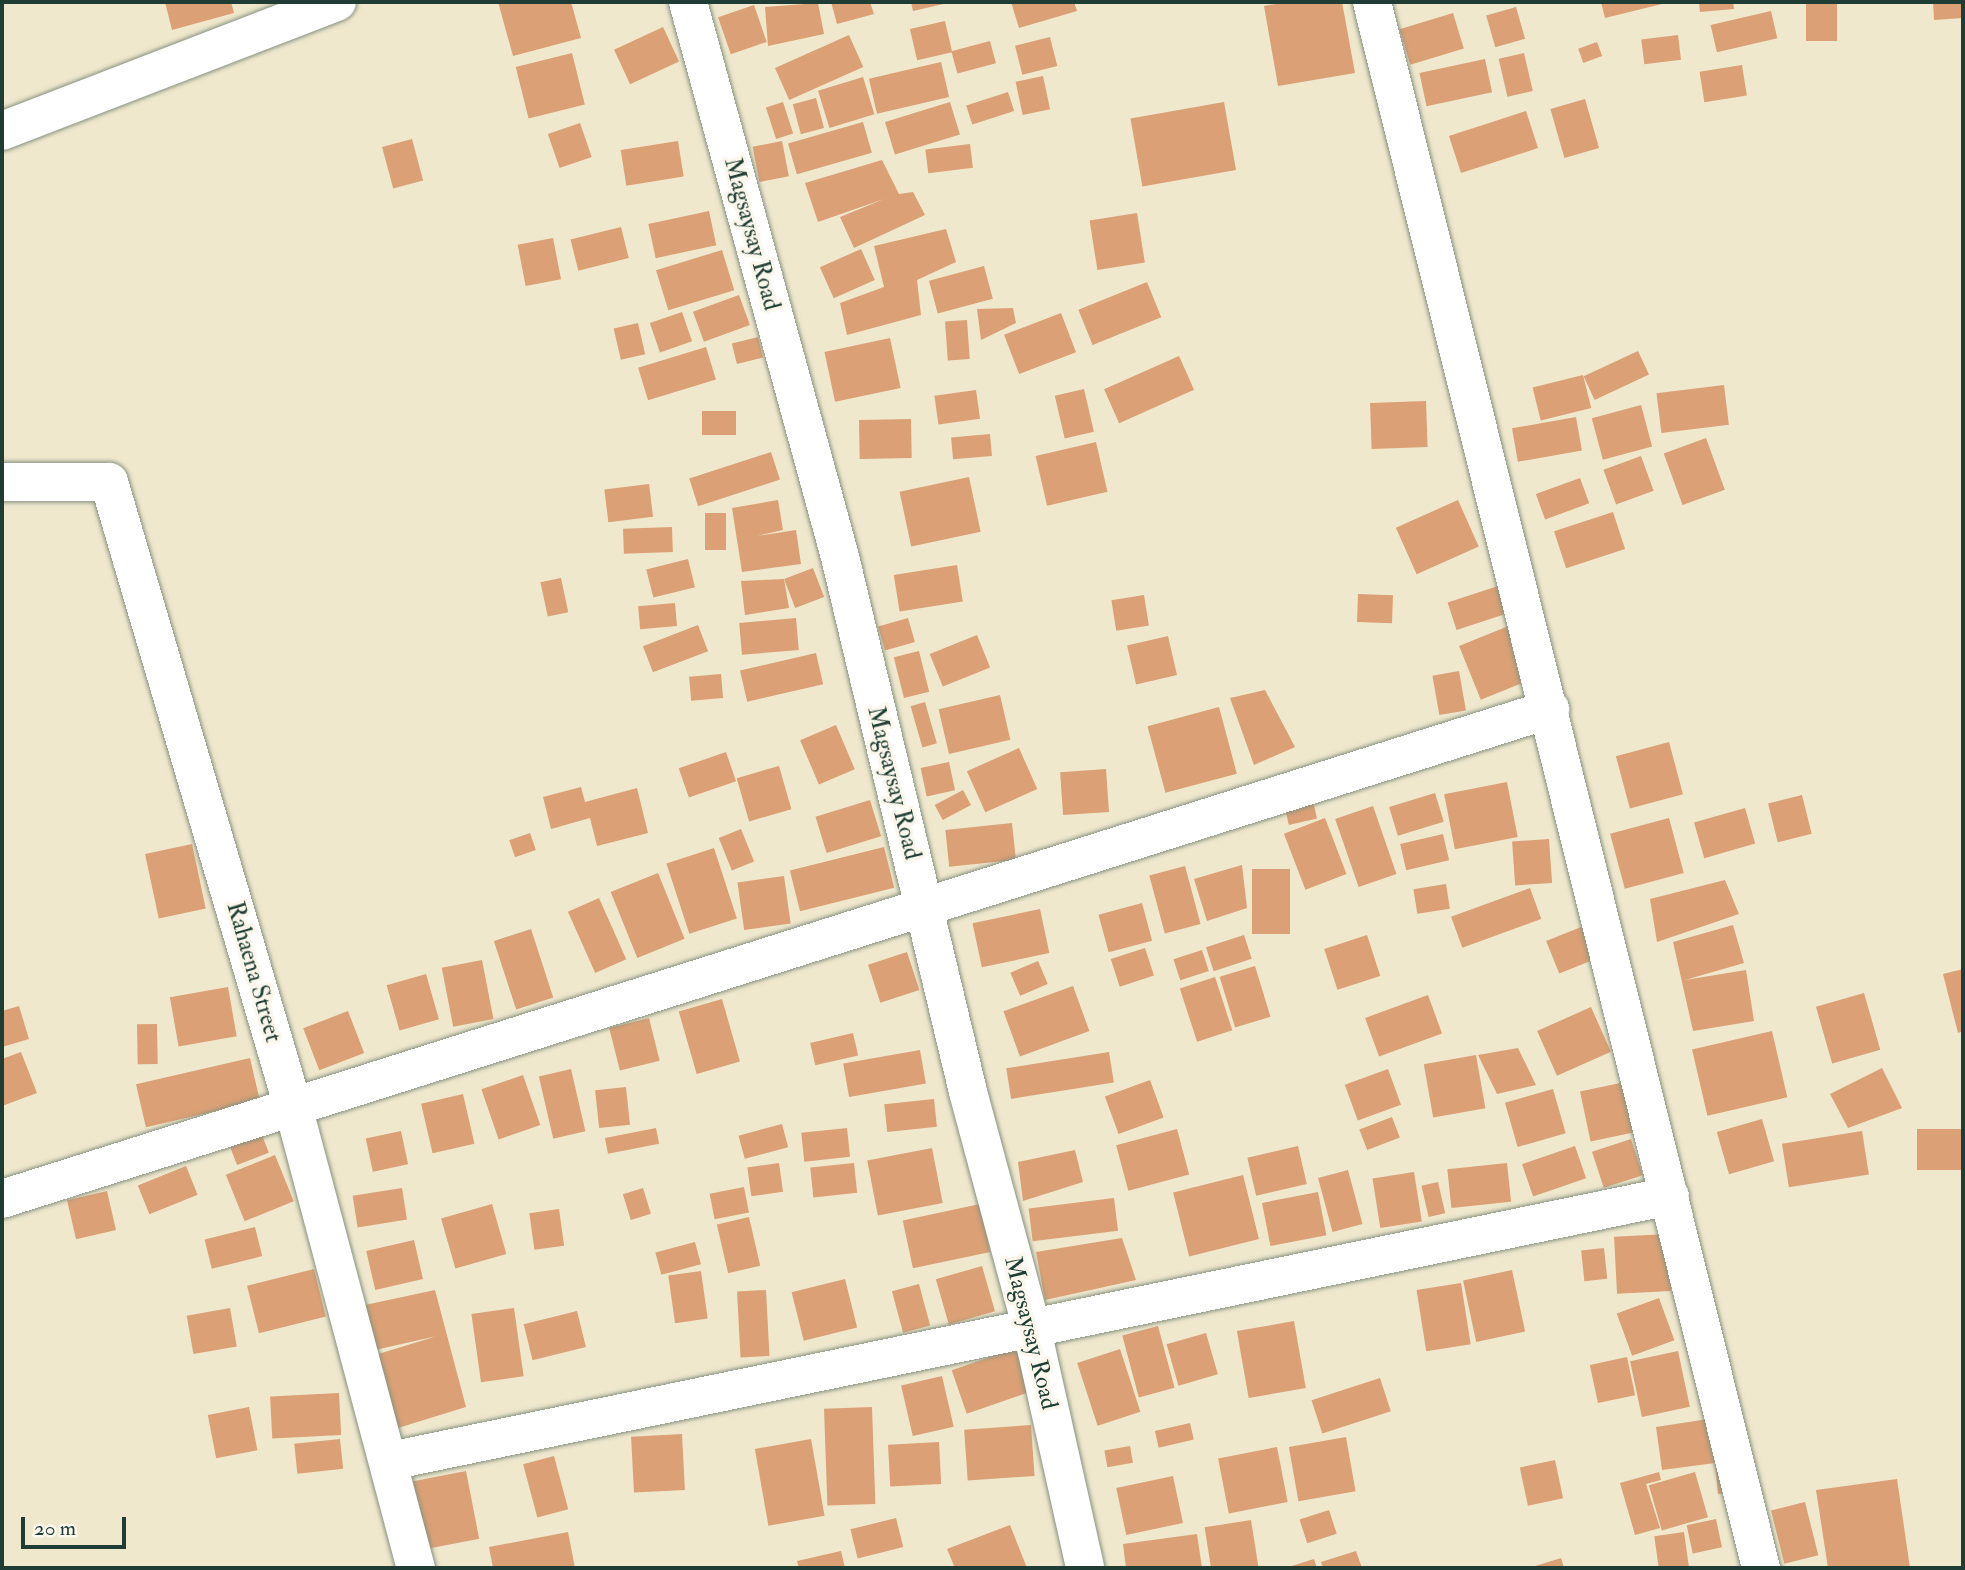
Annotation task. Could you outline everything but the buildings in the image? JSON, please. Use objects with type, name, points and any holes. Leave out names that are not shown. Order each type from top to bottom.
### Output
[{"type":"street","points":[[2,131],[337,2]]},
{"type":"street","name":"Magsaysay Road","points":[[688,2],[839,557],[1032,1331],[1085,1568]]},
{"type":"street","points":[[1372,2],[1550,709],[1760,1568]]},
{"type":"street","name":"Rahaena Street","points":[[2,482],[109,482],[294,1110],[390,1461],[416,1568]]},
{"type":"street","points":[[2,1199],[294,1110],[924,905],[1550,709]]},
{"type":"street","points":[[390,1461],[1032,1331],[1670,1196]]}]
